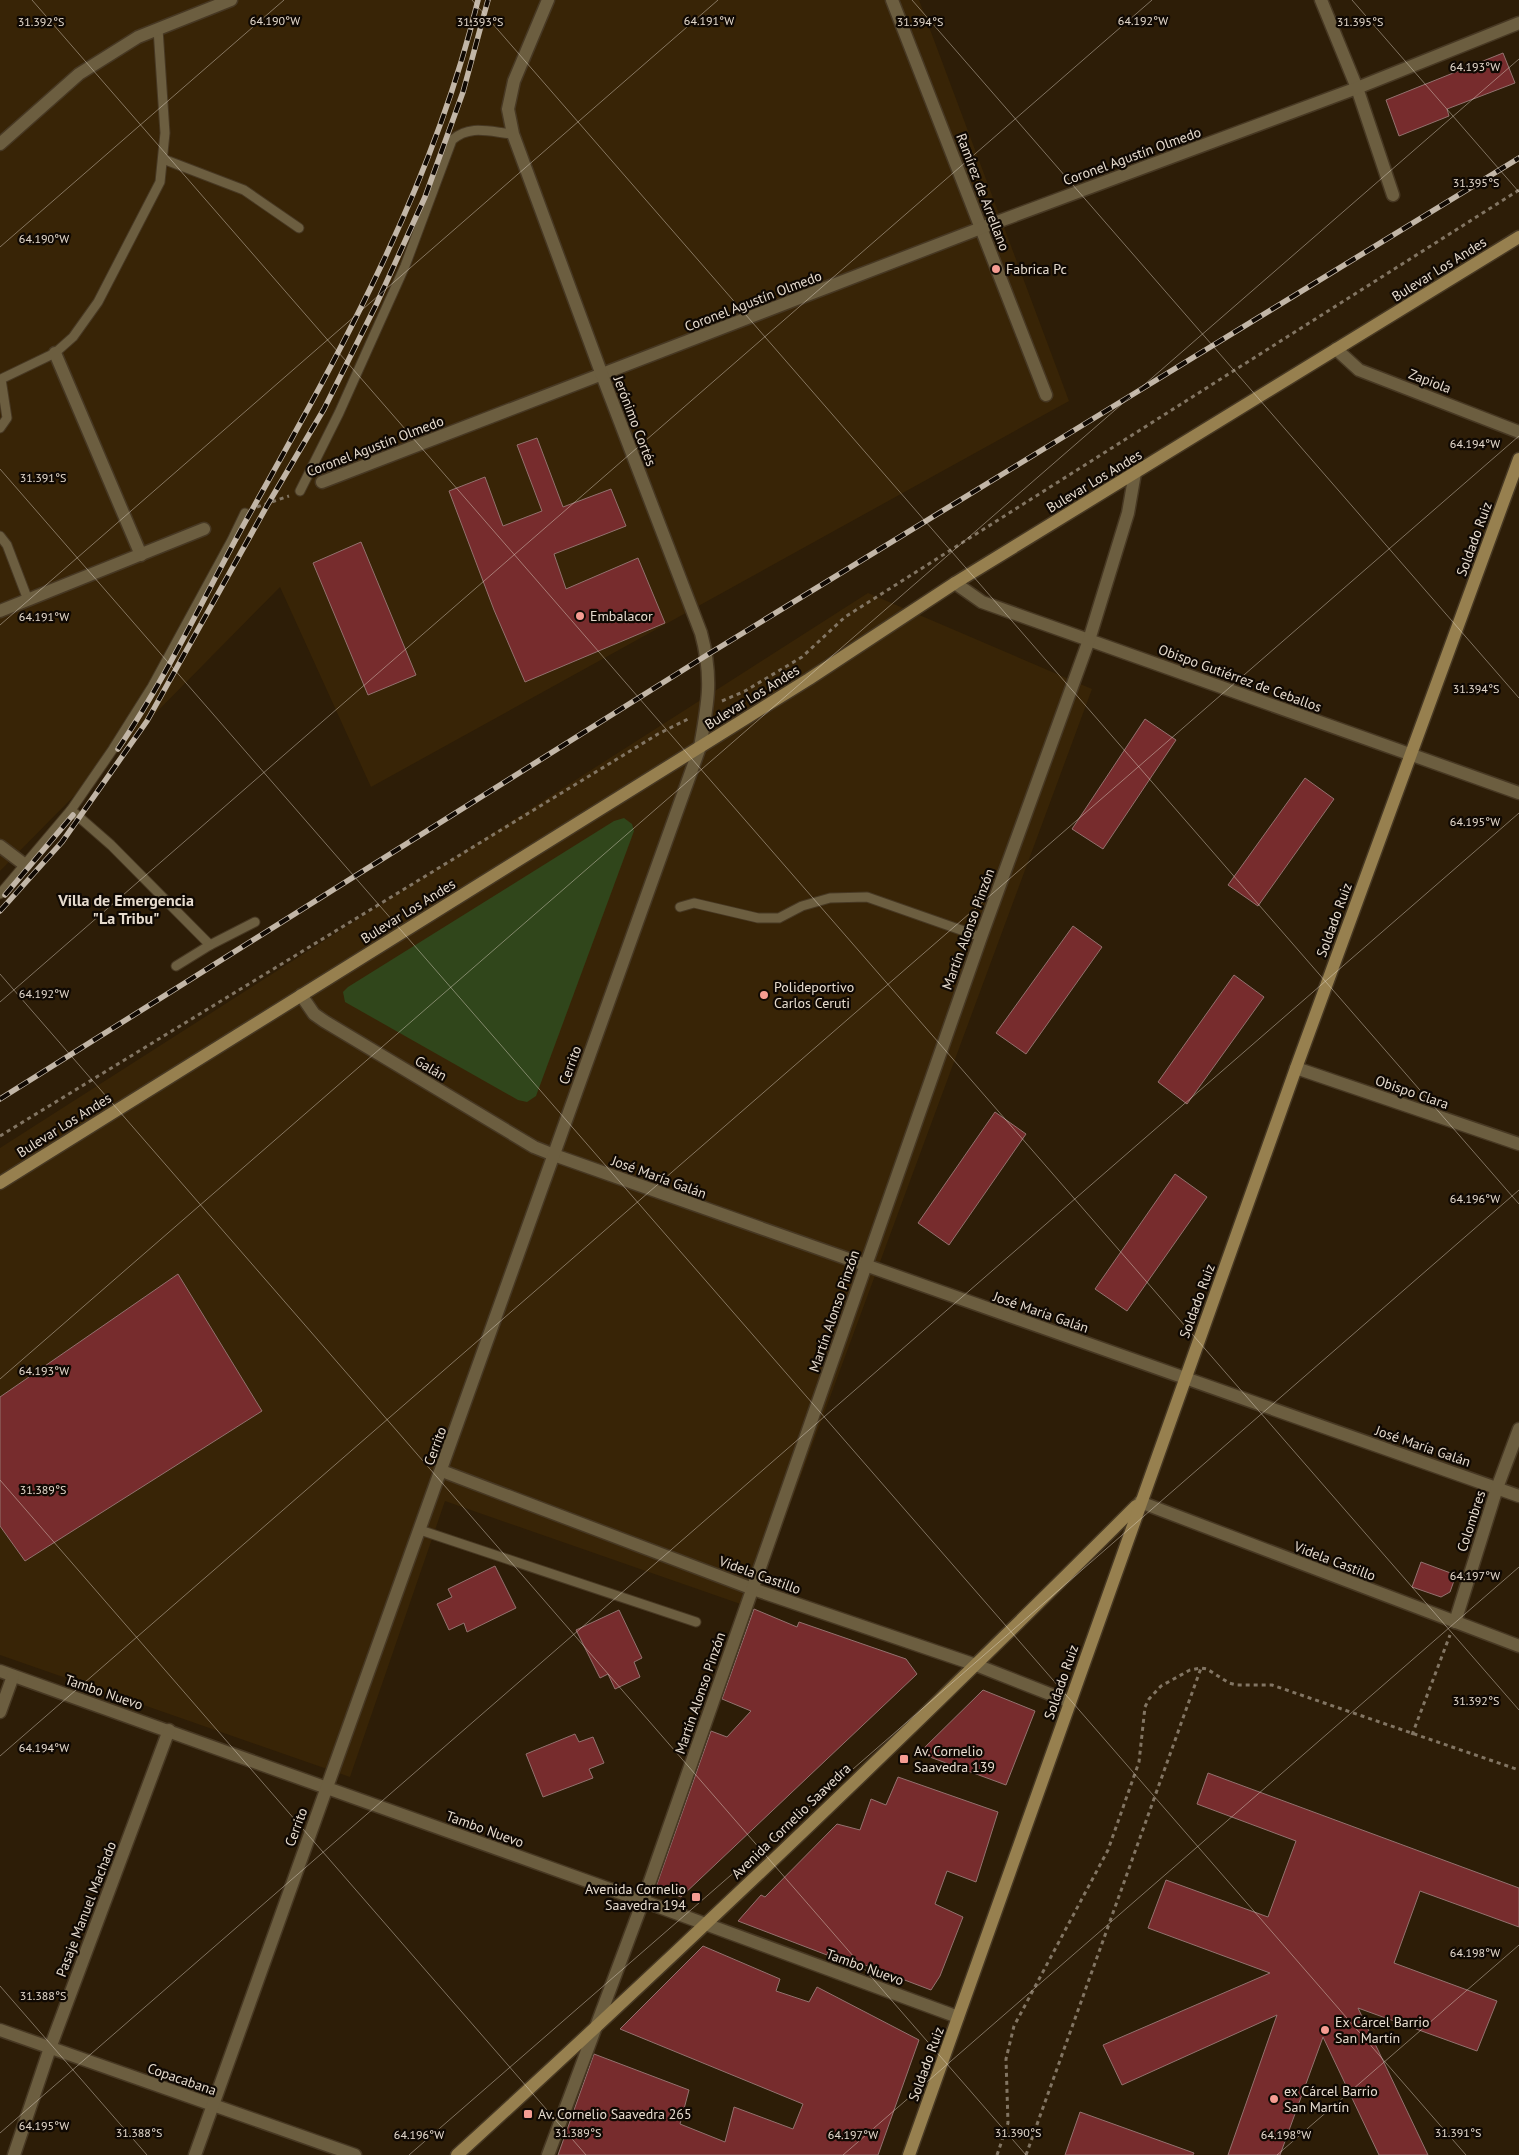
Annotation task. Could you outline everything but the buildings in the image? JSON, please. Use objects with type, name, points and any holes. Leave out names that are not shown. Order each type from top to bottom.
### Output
[{"type":"main road","name":"Bulevar Los Andes","points":[[0,1183],[809,680],[955,583],[1519,237]]},
{"type":"main road","name":"Soldado Ruiz","points":[[909,2155],[1296,1068],[1519,459]]},
{"type":"main road","name":"Avenida Cornelio Saavedra","points":[[457,2155],[594,2030],[976,1666],[1140,1502]]},
{"type":"street","points":[[0,144],[79,74],[138,37],[230,0]]},
{"type":"street","name":"Jerónimo Cortés","points":[[548,0],[514,81],[508,109],[513,134],[602,376],[701,633],[710,674],[708,707],[700,747]]},
{"type":"street","name":"Ramírez de Arrellano","points":[[892,0],[1046,395]]},
{"type":"street","points":[[1321,0],[1357,88],[1393,195]]},
{"type":"street","name":"Coronel Agustín Olmedo","points":[[322,482],[602,376],[981,228],[1357,88],[1519,23]]},
{"type":"street","name":"Zapiola","points":[[1336,349],[1359,370],[1519,432]]},
{"type":"street","points":[[55,353],[141,555]]},
{"type":"street","name":"Martín Alonso Pinzón","points":[[548,2155],[642,1901],[981,937],[1089,640],[1128,513],[1135,473]]},
{"type":"street","points":[[0,611],[204,529]]},
{"type":"street","name":"Obispo Gutiérrez de Ceballos","points":[[955,583],[982,602],[1519,793]]},
{"type":"street","name":"Cerrito","points":[[195,2155],[442,1471],[700,747]]},
{"type":"street","points":[[0,846],[25,865]]},
{"type":"street","name":"Galán","points":[[301,995],[314,1014],[324,1021],[534,1147],[554,1155]]},
{"type":"street","name":"Obispo Clara","points":[[1296,1068],[1519,1144]]},
{"type":"street","name":"José María Galán","points":[[554,1155],[866,1267],[1519,1496]]},
{"type":"street","name":"Colombres","points":[[1454,1622],[1497,1488],[1519,1429]]},
{"type":"street","name":"Videla Castillo","points":[[442,1471],[753,1589],[976,1666],[1070,1702]]},
{"type":"street","name":"Videla Castillo","points":[[1140,1502],[1519,1646]]},
{"type":"street","name":"Tambo Nuevo","points":[[0,1671],[169,1730],[958,2017]]},
{"type":"street","points":[[0,1712],[13,1676]]},
{"type":"street","name":"Pasaje Manuel Machado","points":[[14,2155],[50,2048],[169,1730]]},
{"type":"street","name":"Copacabana","points":[[0,2030],[355,2155]]},
{"type":"lane","points":[[0,428],[7,418],[1,378],[55,353],[73,337],[98,302],[160,182],[165,133],[158,29]]},
{"type":"lane","points":[[300,491],[339,413],[405,266],[452,140],[462,131],[470,130],[513,134]]},
{"type":"lane","points":[[163,159],[244,190],[298,228]]},
{"type":"lane","points":[[0,894],[71,810],[152,687],[245,513]]},
{"type":"lane","points":[[0,536],[7,545],[28,600]]},
{"type":"lane","points":[[71,810],[118,852],[210,945]]},
{"type":"lane","points":[[680,906],[694,903],[758,918],[779,918],[802,906],[830,898],[868,897],[981,937]]},
{"type":"lane","points":[[176,966],[210,945],[255,922]]},
{"type":"lane","points":[[420,1530],[696,1622]]},
{"type":"path","points":[[0,1136],[658,734],[708,707],[745,691],[802,657],[845,617],[1519,190]]},
{"type":"path","name":"Coronel Agustín Olmedo","points":[[245,513],[300,491]]},
{"type":"path","points":[[1412,1734],[1454,1622]]},
{"type":"path","points":[[1026,2155],[1201,1668]]},
{"type":"path","points":[[997,2155],[1008,2123],[1006,2059],[1014,2026],[1108,1850],[1139,1762],[1145,1707],[1161,1686],[1190,1670],[1208,1669],[1229,1683],[1272,1685],[1519,1770]]},
{"type":"shaded area","points":[[0,0],[919,0],[1069,401],[371,787],[280,587],[0,871]]},
{"type":"shaded area","points":[[868,593],[1092,689],[752,1608],[445,1501],[350,1777],[0,1655],[0,1148]]},
{"type":"green space","points":[[624,818],[632,824],[634,831],[536,1096],[527,1102],[518,1100],[345,1002],[343,992],[348,987],[614,821]]},
{"type":"railway","points":[[118,749],[172,660],[236,538],[353,324],[383,262],[437,133],[459,67],[478,0]]},
{"type":"railway","points":[[0,911],[62,842],[147,721],[268,504],[324,409],[377,303],[425,197],[463,92],[488,0]]},
{"type":"railway","points":[[0,1099],[707,655],[1519,158]]},
{"type":"railway","points":[[5,895],[73,815]]},
{"type":"place","name":"Fabrica Pc","points":[[996,269]]},
{"type":"place","name":"Embalacor","points":[[580,616]]},
{"type":"place","name":"Polideportivo Carlos Ceruti","points":[[764,995]]},
{"type":"place","name":"Av. Cornelio Saavedra 139","points":[[904,1759]]},
{"type":"place","name":"Avenida Cornelio Saavedra 194","points":[[696,1897]]},
{"type":"place","name":"Ex Cárcel Barrio San Martín","points":[[1325,2030]]},
{"type":"place","name":"ex Cárcel Barrio San Martín","points":[[1274,2099]]},
{"type":"place","name":"Av. Cornelio Saavedra 265","points":[[528,2114]]},
{"type":"district","name":"Villa de Emergencia \"La Tribu\"","points":[[126,909]]}]
